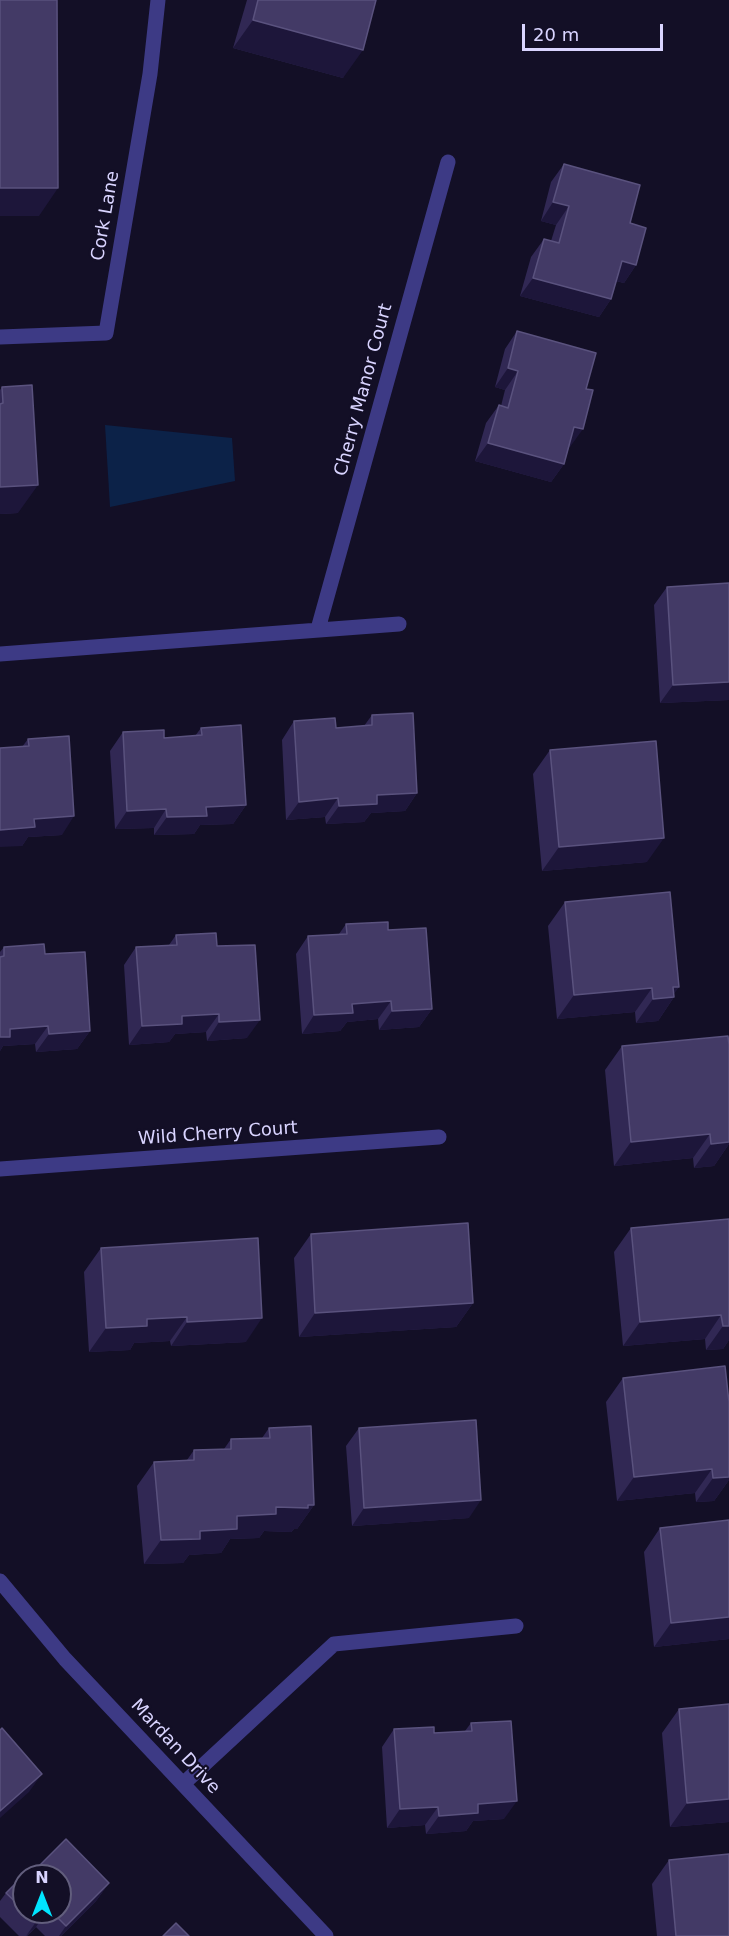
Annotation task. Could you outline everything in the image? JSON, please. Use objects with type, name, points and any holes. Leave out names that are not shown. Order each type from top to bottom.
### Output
[{"type":"street","name":"Cork Lane","points":[[0,337],[106,333],[150,74],[158,0]]},
{"type":"street","name":"Cherry Manor Court","points":[[318,629],[448,162]]},
{"type":"street","points":[[0,654],[399,624]]},
{"type":"street","name":"Wild Cherry Court","points":[[0,1169],[440,1137]]},
{"type":"street","name":"Mardan Drive","points":[[0,1581],[65,1659],[326,1936]]},
{"type":"street","points":[[183,1784],[334,1644],[516,1626]]},
{"type":"water","points":[[105,425],[232,438],[235,481],[110,507]]},
{"type":"building","points":[[0,0],[57,0],[58,188],[0,188]]},
{"type":"building","points":[[258,0],[376,0],[363,50],[253,20]]},
{"type":"building","points":[[564,164],[640,185],[630,223],[646,228],[636,265],[622,261],[611,299],[533,278],[544,239],[559,243],[569,206],[553,202]]},
{"type":"building","points":[[517,331],[596,353],[586,389],[593,390],[583,429],[574,427],[564,464],[488,443],[499,405],[508,408],[518,371],[508,368]]},
{"type":"building","points":[[32,385],[38,485],[0,487],[2,387]]},
{"type":"building","points":[[729,583],[729,682],[673,685],[667,587]]},
{"type":"building","points":[[413,713],[417,793],[377,795],[377,804],[339,806],[338,798],[299,802],[294,721],[335,718],[336,728],[372,725],[372,715]]},
{"type":"building","points":[[241,725],[246,805],[206,807],[207,816],[167,817],[166,809],[127,811],[123,732],[164,730],[164,738],[202,735],[201,728]]},
{"type":"building","points":[[69,736],[74,816],[34,819],[35,827],[0,830],[0,748],[29,746],[28,739]]},
{"type":"building","points":[[656,741],[664,838],[559,847],[550,750]]},
{"type":"building","points":[[670,892],[679,987],[673,987],[674,997],[653,999],[652,988],[574,995],[565,902]]},
{"type":"building","points":[[388,922],[388,930],[426,928],[432,1009],[392,1011],[391,1001],[352,1004],[353,1013],[314,1015],[308,936],[347,934],[346,924]]},
{"type":"building","points":[[216,933],[217,946],[255,945],[260,1020],[219,1022],[219,1014],[182,1016],[182,1024],[142,1026],[136,947],[177,945],[176,935]]},
{"type":"building","points":[[44,944],[45,954],[85,952],[90,1031],[49,1034],[48,1026],[10,1029],[10,1037],[0,1037],[0,957],[4,956],[4,947]]},
{"type":"building","points":[[728,1036],[729,1142],[711,1144],[710,1134],[631,1142],[622,1046]]},
{"type":"building","points":[[729,1219],[729,1326],[723,1326],[721,1315],[640,1322],[631,1228]]},
{"type":"building","points":[[468,1223],[473,1303],[315,1313],[311,1234]]},
{"type":"building","points":[[258,1238],[262,1318],[187,1322],[187,1317],[147,1319],[147,1326],[106,1328],[101,1248]]},
{"type":"building","points":[[725,1366],[729,1402],[729,1477],[713,1478],[712,1469],[634,1477],[623,1378]]},
{"type":"building","points":[[476,1420],[481,1500],[364,1508],[359,1428]]},
{"type":"building","points":[[311,1426],[314,1505],[308,1505],[308,1508],[276,1507],[276,1514],[237,1516],[237,1529],[200,1531],[200,1539],[161,1540],[154,1462],[194,1460],[194,1450],[231,1449],[231,1439],[270,1438],[269,1428]]},
{"type":"building","points":[[729,1520],[729,1617],[671,1623],[660,1528]]},
{"type":"building","points":[[729,1704],[729,1799],[687,1803],[679,1709]]},
{"type":"building","points":[[511,1721],[517,1801],[478,1804],[478,1813],[439,1816],[438,1807],[400,1809],[394,1729],[434,1727],[434,1733],[472,1731],[471,1723]]},
{"type":"building","points":[[2,1728],[42,1774],[0,1811],[0,1730]]},
{"type":"building","points":[[66,1839],[109,1883],[72,1920],[72,1864],[41,1864]]},
{"type":"building","points":[[729,1854],[729,1936],[676,1936],[669,1860]]},
{"type":"building","points":[[12,1887],[12,1899],[6,1893]]},
{"type":"building","points":[[176,1923],[189,1936],[163,1936]]}]
